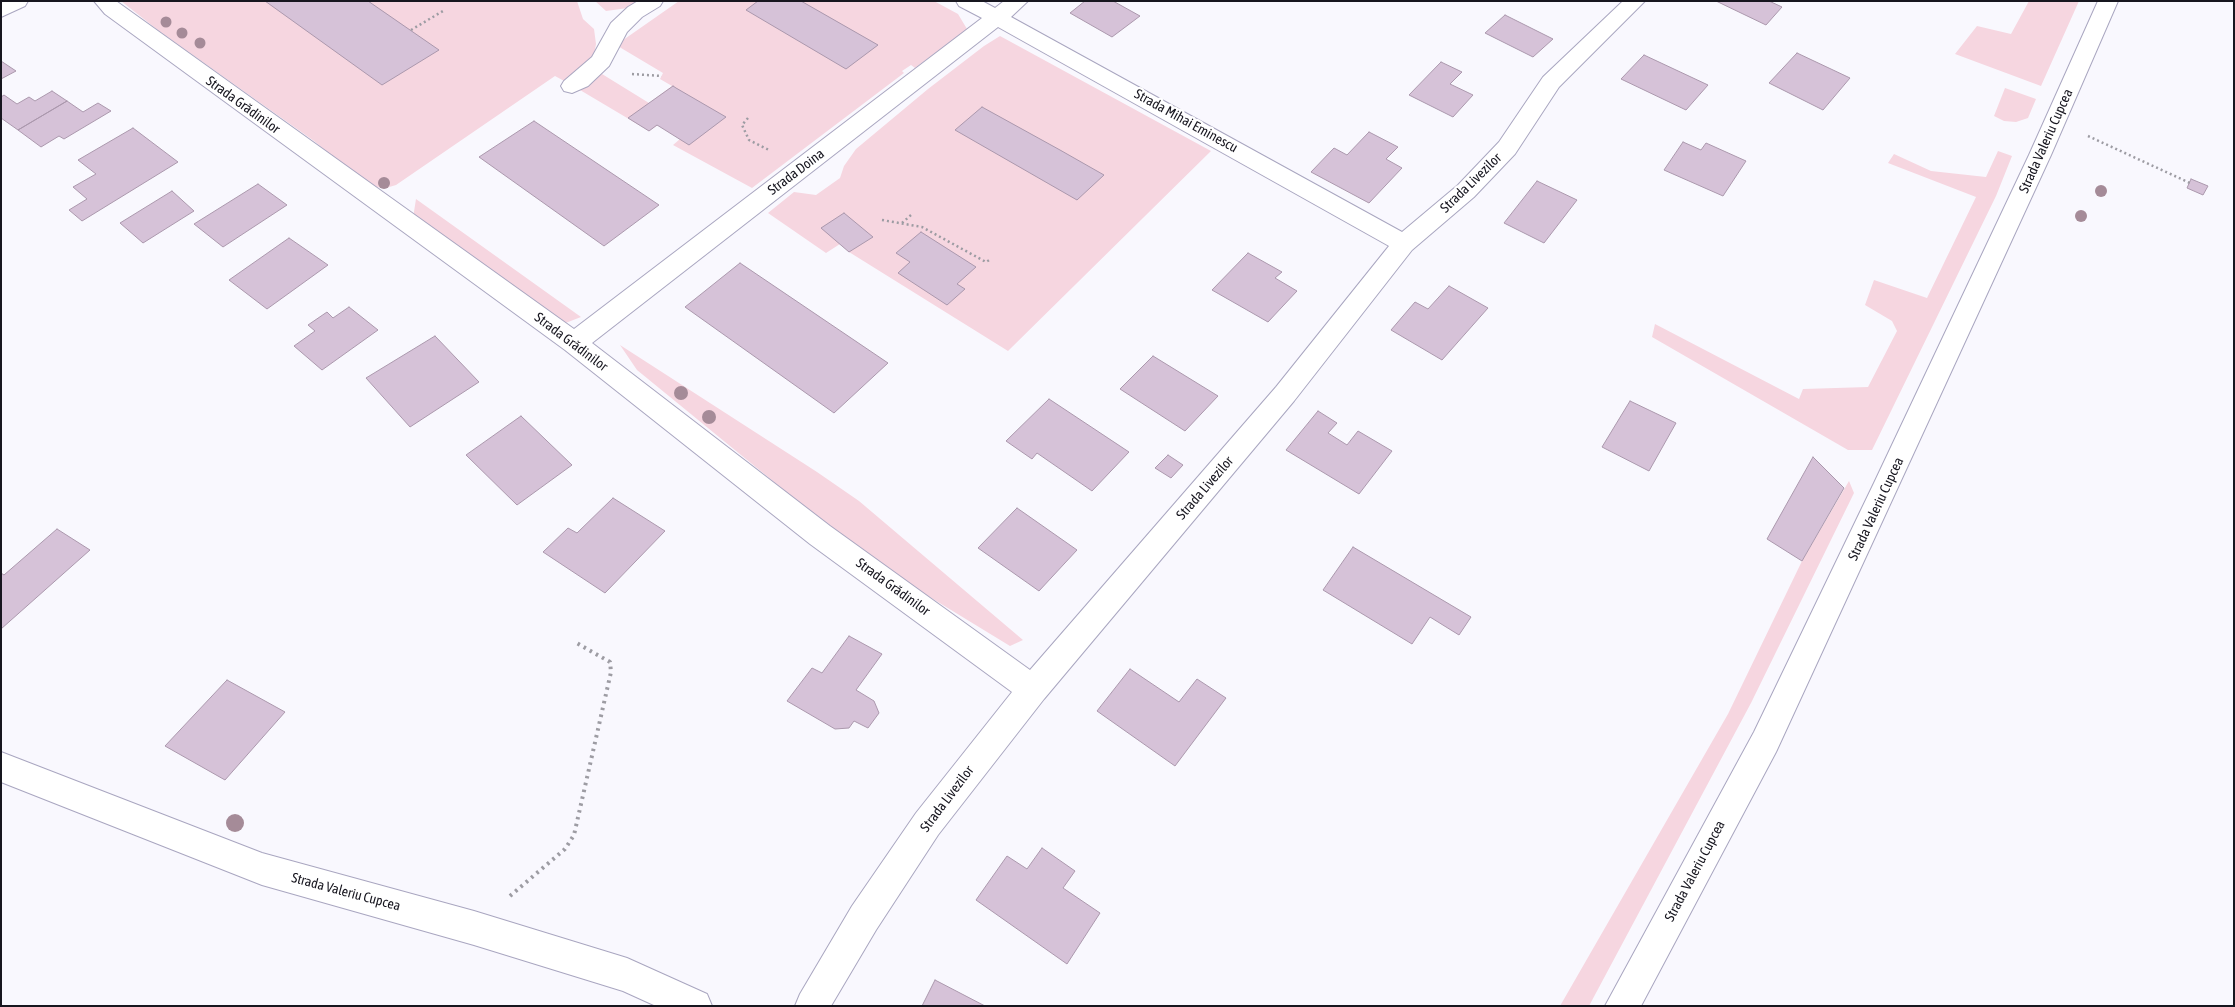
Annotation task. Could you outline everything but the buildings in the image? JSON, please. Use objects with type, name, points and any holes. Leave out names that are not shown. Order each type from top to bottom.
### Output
[{"type":"street","points":[[1,10],[18,1]]},
{"type":"street","name":"Strada Grădinilor","points":[[104,1],[120,15],[574,343],[820,535],[1033,689]]},
{"type":"street","points":[[572,86],[601,61],[618,28],[635,12],[653,1]]},
{"type":"street","name":"Strada Mihai Eminescu","points":[[966,1],[1404,244]]},
{"type":"street","name":"Strada Doina","points":[[574,343],[1018,1]]},
{"type":"street","name":"Strada Livezilor","points":[[812,1006],[864,918],[927,824],[1033,689],[1285,394],[1404,244],[1466,191],[1500,155],[1551,82],[1635,1]]},
{"type":"street","name":"Strada Valeriu Cupcea","points":[[1622,1006],[1765,742],[1888,483],[2055,122],[2108,1]]},
{"type":"street","name":"Strada Valeriu Cupcea","points":[[1,767],[262,869],[474,928],[627,975],[695,1006]]},
{"type":"path","points":[[410,30],[443,11]]},
{"type":"path","points":[[628,74],[662,76]]},
{"type":"path","points":[[748,118],[742,125],[749,140],[803,167]]},
{"type":"path","points":[[2055,122],[2190,183]]},
{"type":"path","points":[[901,224],[911,215]]},
{"type":"path","points":[[882,220],[922,227],[986,262],[991,259]]},
{"type":"path","points":[[474,928],[565,850],[574,835],[611,672],[610,662],[575,642]]},
{"type":"shaded area","points":[[121,1],[577,1],[583,19],[594,29],[596,44],[594,55],[566,82],[555,76],[396,185],[386,188],[375,187],[358,178],[314,141],[159,31]]},
{"type":"shaded area","points":[[595,1],[644,1],[635,7],[606,11]]},
{"type":"shaded area","points":[[679,1],[934,1],[958,14],[967,29],[915,68],[911,65],[902,71],[904,73],[752,188],[673,145],[680,139],[658,125],[649,131],[580,90],[602,74],[649,103],[672,86],[660,79],[663,73],[616,45]]},
{"type":"shaded area","points":[[2029,1],[2079,1],[2041,86],[1955,54],[1977,26],[2011,34]]},
{"type":"shaded area","points":[[1000,36],[1211,151],[1008,351],[849,252],[840,244],[826,253],[768,213],[794,192],[816,195],[840,178],[844,166],[856,149],[928,89]]},
{"type":"shaded area","points":[[2005,88],[2036,99],[2028,118],[2016,122],[2004,121],[1994,116]]},
{"type":"shaded area","points":[[1998,151],[2012,156],[1996,196],[1872,450],[1848,450],[1652,337],[1655,324],[1799,399],[1803,389],[1868,387],[1897,331],[1892,321],[1865,305],[1874,280],[1927,298],[1976,197],[1888,163],[1894,154],[1931,171],[1986,177]]},
{"type":"shaded area","points":[[416,199],[581,317],[563,324],[413,218]]},
{"type":"shaded area","points":[[620,345],[859,501],[1023,640],[1010,646],[915,588],[845,540],[637,370]]},
{"type":"shaded area","points":[[1849,481],[1854,493],[1751,703],[1589,1006],[1560,1006],[1728,714],[1802,561]]}]
